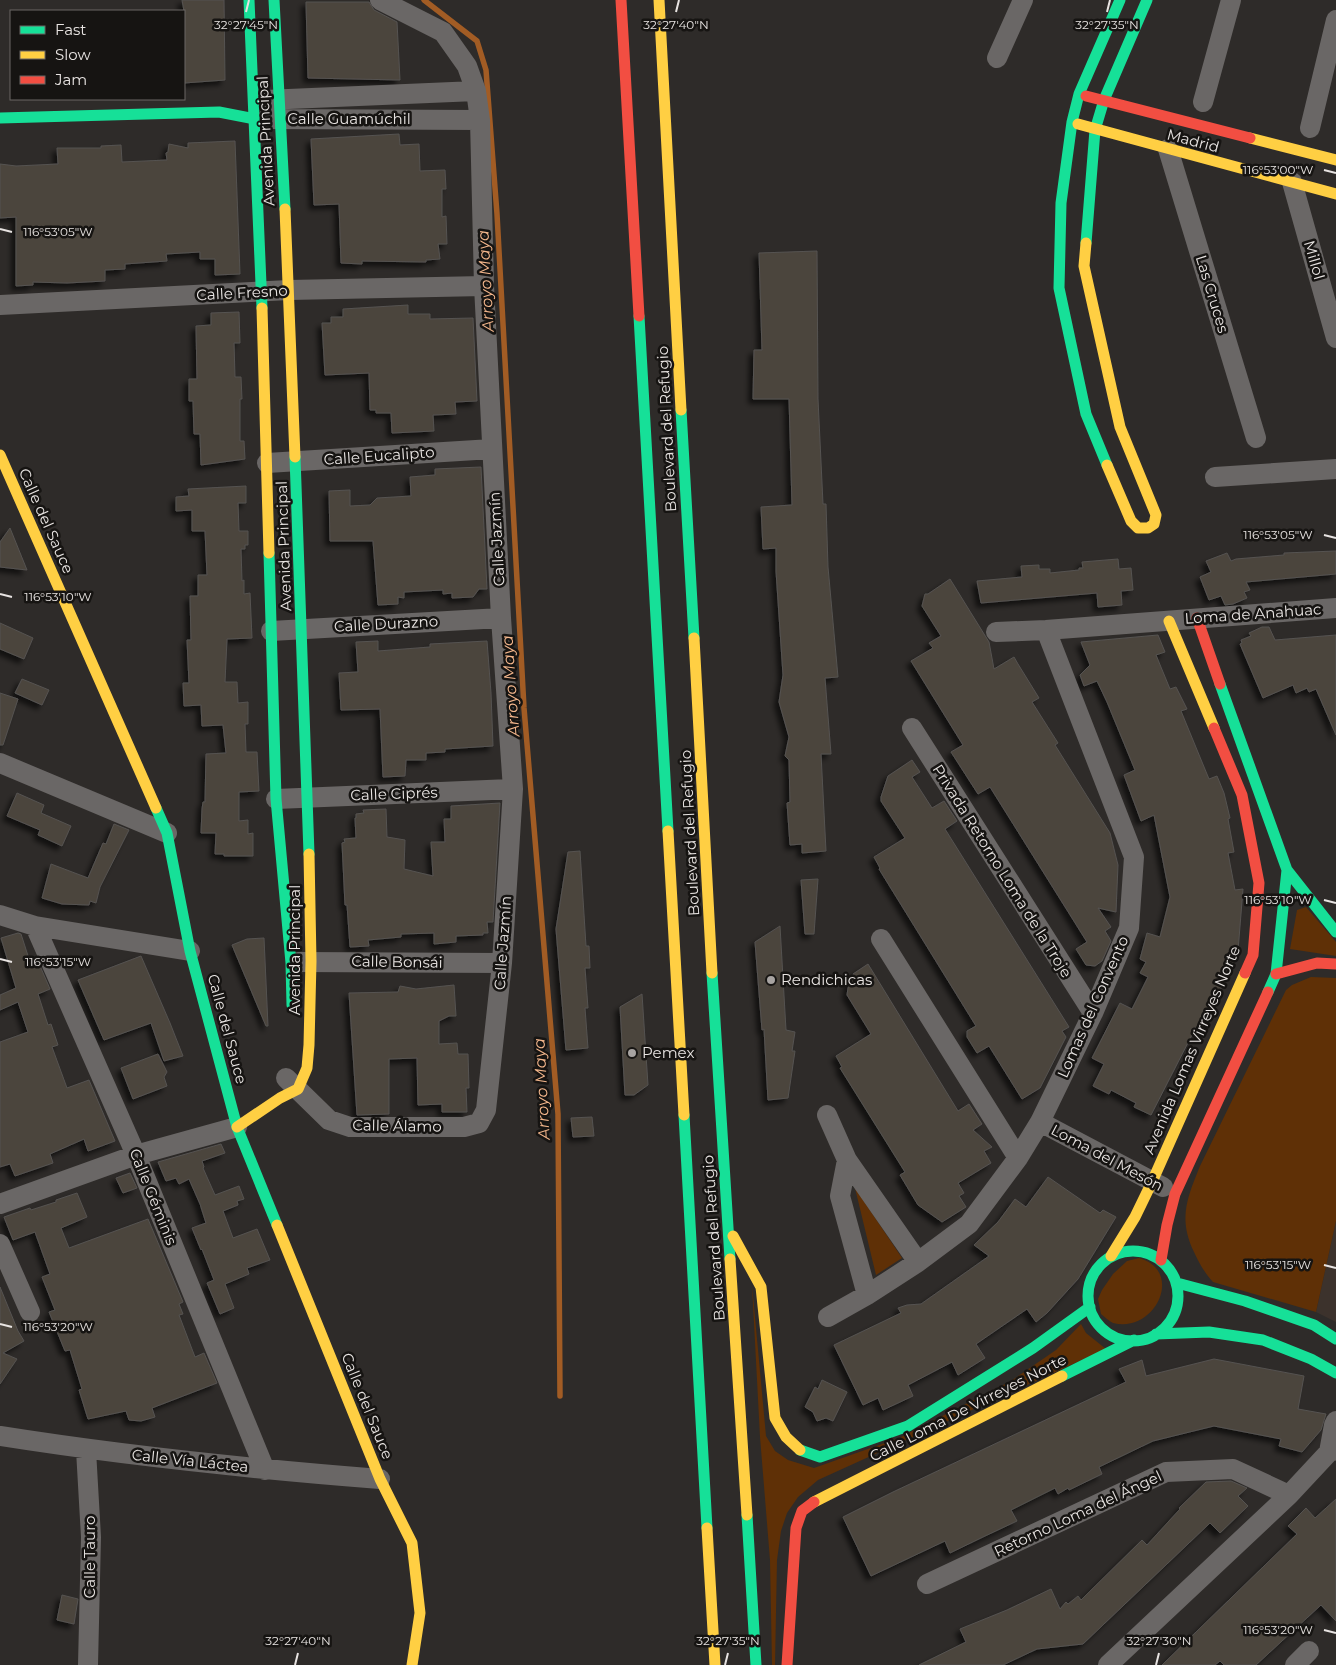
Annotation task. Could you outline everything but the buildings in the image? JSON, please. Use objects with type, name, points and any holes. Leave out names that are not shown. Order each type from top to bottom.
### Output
[{"type":"street","name":"Avenida Principal","points":[[249,0],[262,292],[276,799],[301,962],[309,1045],[307,1068],[291,1079]]},
{"type":"street","name":"Avenida Principal","points":[[274,0],[289,290],[308,797],[301,962],[293,1020]]},
{"type":"street","name":"Calle Jazmín","points":[[380,0],[443,32],[467,66],[476,91],[480,120],[484,286],[492,449],[513,789],[502,964],[486,1110],[479,1123]]},
{"type":"street","name":"Boulevard del Refugio","points":[[621,0],[715,1665]]},
{"type":"street","name":"Boulevard del Refugio","points":[[659,0],[708,891],[756,1665]]},
{"type":"street","points":[[997,58],[1023,0]]},
{"type":"street","points":[[1120,0],[1079,94],[1072,122],[1061,204],[1059,288],[1086,414],[1131,521],[1138,528],[1148,528],[1154,524],[1156,515],[1120,427],[1084,266],[1095,130],[1104,100],[1146,0]]},
{"type":"street","points":[[1203,102],[1231,0]]},
{"type":"street","points":[[1310,128],[1336,20]]},
{"type":"street","name":"Calle Guamúchil","points":[[0,118],[279,109],[476,91]]},
{"type":"street","name":"Madrid","points":[[1079,94],[1336,160]]},
{"type":"street","name":"Calle Guamúchil","points":[[279,109],[480,120]]},
{"type":"street","name":"Calle Guamúchil","points":[[219,112],[255,110]]},
{"type":"street","name":"Madrid","points":[[1072,122],[1168,150],[1336,194]]},
{"type":"street","name":"Las Cruces","points":[[1168,150],[1256,438]]},
{"type":"street","name":"Millol","points":[[1292,182],[1336,338]]},
{"type":"street","name":"Calle Fresno","points":[[0,305],[289,290],[484,286]]},
{"type":"street","name":"Calle Eucalipto","points":[[267,463],[492,449]]},
{"type":"street","name":"Calle del Sauce","points":[[0,454],[167,833],[190,951],[237,1126],[380,1479],[412,1543],[420,1613],[412,1665]]},
{"type":"street","points":[[1215,477],[1336,469]]},
{"type":"street","name":"Loma de Anahuac","points":[[1169,621],[1336,608]]},
{"type":"street","name":"Calle Durazno","points":[[271,631],[501,618]]},
{"type":"street","points":[[1197,618],[1287,870],[1336,932]]},
{"type":"street","points":[[996,632],[1169,621]]},
{"type":"street","name":"Avenida Lomas Virreyes Norte","points":[[1111,1256],[1135,1217],[1152,1182],[1252,955],[1259,883],[1242,795],[1169,621]]},
{"type":"street","name":"Lomas del Convento","points":[[828,1317],[867,1295],[918,1262],[969,1224],[1018,1158],[1040,1122],[1093,1013],[1129,928],[1134,857],[1046,630]]},
{"type":"street","name":"Privada Retorno Loma de la Troje","points":[[912,728],[1093,1013]]},
{"type":"street","points":[[0,763],[167,833]]},
{"type":"street","name":"Calle Ciprés","points":[[276,799],[513,789]]},
{"type":"street","points":[[1161,1260],[1175,1194],[1276,974],[1287,870]]},
{"type":"street","points":[[0,915],[35,926],[190,951]]},
{"type":"street","name":"Calle Géminis","points":[[35,926],[136,1155],[265,1470]]},
{"type":"street","points":[[881,939],[1018,1158]]},
{"type":"street","name":"Calle Bonsái","points":[[301,962],[502,964]]},
{"type":"street","points":[[1276,974],[1317,964],[1336,964]]},
{"type":"street","points":[[0,1204],[136,1155],[237,1126],[280,1098],[291,1079]]},
{"type":"street","name":"Calle Álamo","points":[[291,1079],[329,1120],[350,1127],[464,1127],[479,1123]]},
{"type":"street","points":[[827,1115],[847,1160],[918,1262]]},
{"type":"street","name":"Loma del Mesón","points":[[1040,1122],[1175,1194]]},
{"type":"street","points":[[847,1160],[840,1196],[867,1295]]},
{"type":"street","points":[[729,1227],[761,1287],[775,1418],[786,1437],[800,1450],[820,1457],[908,1426],[1033,1348],[1090,1307]]},
{"type":"street","points":[[0,1244],[30,1312]]},
{"type":"street","points":[[1137,1250],[1161,1260],[1170,1270],[1176,1283],[1178,1298],[1175,1312],[1168,1325],[1146,1339],[1134,1340],[1117,1337],[1102,1328],[1094,1318],[1088,1292],[1092,1278],[1099,1265],[1111,1256],[1137,1250]]},
{"type":"street","points":[[1176,1283],[1245,1301],[1314,1325],[1336,1339]]},
{"type":"street","points":[[1156,1334],[1209,1332],[1263,1340],[1311,1359],[1336,1373]]},
{"type":"street","name":"Calle Loma De Virreyes Norte","points":[[787,1665],[796,1528],[802,1511],[814,1502],[1134,1340]]},
{"type":"street","points":[[1108,1665],[1289,1495],[1332,1451],[1336,1421]]},
{"type":"street","name":"Calle Vía Láctea","points":[[0,1436],[86,1450],[265,1470],[380,1479]]},
{"type":"street","name":"Calle Tauro","points":[[86,1450],[91,1537],[88,1665]]},
{"type":"street","name":"Retorno Loma del Ángel","points":[[927,1584],[1166,1472],[1233,1469],[1289,1495]]},
{"type":"shaded area","points":[[1306,907],[1336,942],[1336,956],[1290,949],[1297,910]]},
{"type":"shaded area","points":[[1311,977],[1336,978],[1336,1221],[1316,1312],[1213,1282],[1194,1252],[1186,1229],[1185,1219],[1191,1188],[1200,1166],[1286,990],[1292,985]]},
{"type":"shaded area","points":[[855,1188],[902,1258],[876,1275]]},
{"type":"shaded area","points":[[1336,1221],[1336,1322],[1316,1312]]},
{"type":"shaded area","points":[[1139,1258],[1153,1265],[1160,1275],[1162,1287],[1159,1300],[1152,1311],[1141,1319],[1128,1324],[1113,1323],[1101,1314],[1098,1299],[1113,1274],[1127,1261]]},
{"type":"shaded area","points":[[752,1285],[766,1436],[775,1451],[788,1460],[814,1468],[899,1438],[1011,1381],[1056,1350],[1081,1324],[1086,1333],[1106,1349],[818,1480],[798,1497],[787,1513],[781,1531],[777,1560],[775,1665],[772,1665],[770,1560],[760,1437]]},
{"type":"waterway","name":"Arroyo Maya","points":[[424,0],[477,41],[486,70],[497,214],[524,708],[558,1114],[560,1396]]},
{"type":"traffic: fast","points":[[249,0],[262,308]]},
{"type":"traffic: fast","points":[[274,0],[285,209]]},
{"type":"traffic: fast","points":[[1107,465],[1086,414],[1059,288],[1061,203],[1072,122],[1079,94],[1120,0]]},
{"type":"traffic: fast","points":[[1086,243],[1095,130],[1104,100],[1147,0]]},
{"type":"traffic: fast","points":[[0,118],[219,112],[255,119]]},
{"type":"traffic: fast","points":[[639,316],[668,831]]},
{"type":"traffic: fast","points":[[681,410],[694,638]]},
{"type":"traffic: fast","points":[[295,457],[309,854]]},
{"type":"traffic: fast","points":[[269,553],[276,799],[291,963],[292,1005]]},
{"type":"traffic: fast","points":[[1220,684],[1287,870],[1276,974],[1268,992]]},
{"type":"traffic: fast","points":[[156,808],[167,833],[190,951],[237,1127],[277,1225]]},
{"type":"traffic: fast","points":[[1287,870],[1336,932]]},
{"type":"traffic: fast","points":[[712,973],[730,1259]]},
{"type":"traffic: fast","points":[[684,1115],[707,1528]]},
{"type":"traffic: fast","points":[[1133,1251],[1150,1255],[1165,1264],[1174,1279],[1178,1296],[1174,1313],[1165,1328],[1150,1337],[1133,1341],[1116,1337],[1101,1328],[1092,1313],[1088,1296],[1092,1279],[1101,1264],[1116,1255],[1133,1251]]},
{"type":"traffic: fast","points":[[1177,1283],[1245,1301],[1314,1325],[1336,1339]]},
{"type":"traffic: fast","points":[[800,1450],[820,1457],[908,1426],[1033,1348],[1090,1307]]},
{"type":"traffic: fast","points":[[1156,1334],[1209,1332],[1263,1340],[1311,1359],[1336,1373]]},
{"type":"traffic: fast","points":[[1062,1376],[1134,1340]]},
{"type":"traffic: fast","points":[[747,1515],[756,1665]]},
{"type":"traffic: slow","points":[[659,0],[681,410]]},
{"type":"traffic: slow","points":[[1078,124],[1336,194]]},
{"type":"traffic: slow","points":[[1250,138],[1336,160]]},
{"type":"traffic: slow","points":[[285,209],[295,457]]},
{"type":"traffic: slow","points":[[1086,243],[1084,266],[1120,427],[1156,515],[1154,524],[1148,528],[1138,528],[1131,521],[1107,465]]},
{"type":"traffic: slow","points":[[262,308],[269,553]]},
{"type":"traffic: slow","points":[[0,455],[156,808]]},
{"type":"traffic: slow","points":[[1169,621],[1214,728]]},
{"type":"traffic: slow","points":[[694,638],[712,973]]},
{"type":"traffic: slow","points":[[668,831],[684,1115]]},
{"type":"traffic: slow","points":[[237,1127],[280,1098],[298,1089],[307,1068],[311,961],[309,854]]},
{"type":"traffic: slow","points":[[1111,1256],[1135,1217],[1152,1182],[1245,973]]},
{"type":"traffic: slow","points":[[277,1225],[380,1479],[412,1543],[420,1613],[412,1665]]},
{"type":"traffic: slow","points":[[733,1236],[761,1287],[775,1418],[786,1437],[800,1450]]},
{"type":"traffic: slow","points":[[730,1259],[747,1515]]},
{"type":"traffic: slow","points":[[814,1502],[1062,1376]]},
{"type":"traffic: slow","points":[[707,1528],[715,1665]]},
{"type":"traffic: jam","points":[[621,0],[639,316]]},
{"type":"traffic: jam","points":[[1086,96],[1250,138]]},
{"type":"traffic: jam","points":[[1197,618],[1220,684]]},
{"type":"traffic: jam","points":[[1214,728],[1242,795],[1259,883],[1253,955],[1245,973]]},
{"type":"traffic: jam","points":[[1276,974],[1317,963],[1336,964]]},
{"type":"traffic: jam","points":[[1161,1260],[1175,1194],[1268,992]]},
{"type":"traffic: jam","points":[[787,1665],[796,1528],[802,1511],[814,1502]]},
{"type":"place","name":"Rendichicas","points":[[771,980]]},
{"type":"place","name":"Pemex","points":[[632,1053]]}]
